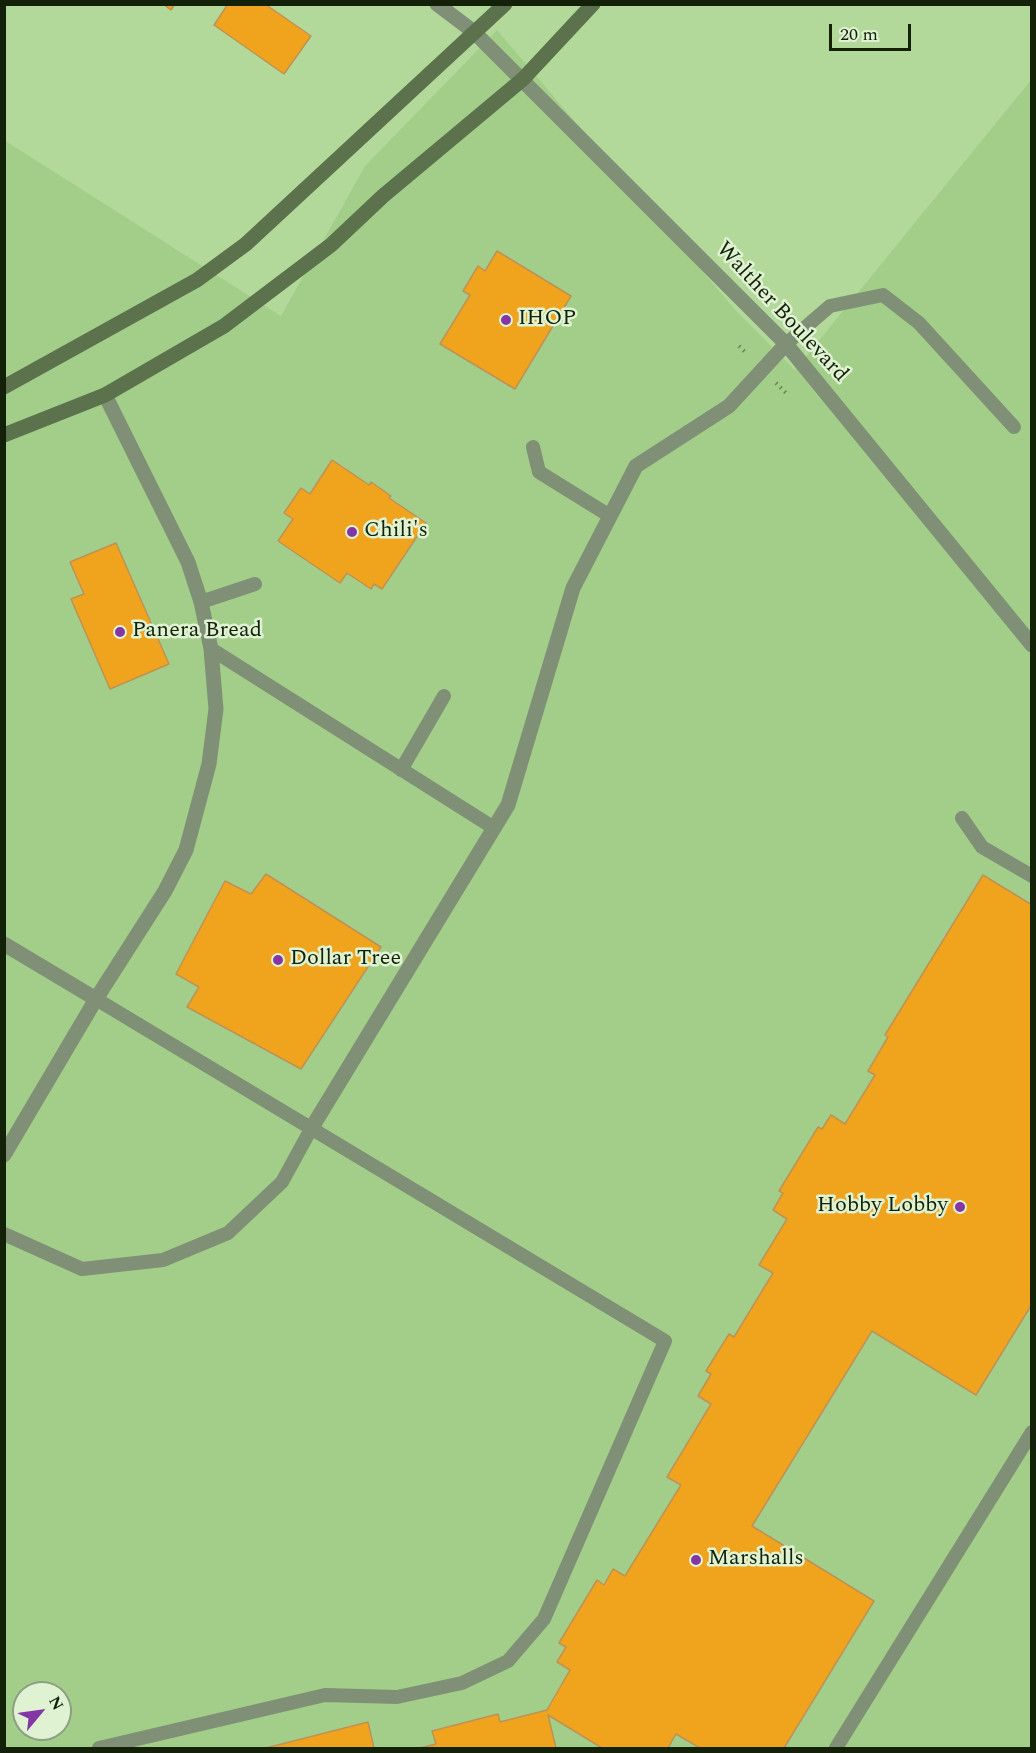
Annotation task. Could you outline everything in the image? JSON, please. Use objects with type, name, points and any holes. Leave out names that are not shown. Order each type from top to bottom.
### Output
[{"type":"main road","points":[[4,387],[197,280],[238,250],[505,4]]},
{"type":"main road","points":[[4,435],[105,395],[224,326],[322,252],[383,196],[523,79],[594,4]]},
{"type":"street","name":"Walther Boulevard","points":[[437,4],[474,32],[523,79],[786,344],[1032,645]]},
{"type":"street","points":[[311,1129],[508,805],[573,588],[636,466],[729,406],[786,344]]},
{"type":"street","points":[[4,1155],[96,999],[165,891],[186,850],[209,764],[216,709],[211,649],[201,602],[188,562],[105,395]]},
{"type":"street","points":[[4,944],[96,999]]},
{"type":"lane","points":[[786,344],[830,306],[883,295],[919,323],[1014,427]]},
{"type":"lane","points":[[533,447],[539,472],[610,516]]},
{"type":"lane","points":[[201,602],[255,584]]},
{"type":"lane","points":[[211,649],[494,828]]},
{"type":"lane","points":[[401,770],[444,696]]},
{"type":"lane","points":[[962,818],[982,847],[1032,876]]},
{"type":"lane","points":[[96,999],[665,1341],[544,1619],[508,1661],[462,1683],[397,1697],[325,1695],[99,1749]]},
{"type":"lane","points":[[4,1234],[82,1269],[163,1260],[228,1233],[282,1182],[311,1129]]},
{"type":"lane","points":[[836,1749],[1032,1432]]},
{"type":"shaded area","points":[[497,30],[737,312],[795,370],[1031,80],[1031,1748],[5,1748],[4,140],[281,316],[365,166]]},
{"type":"building","points":[[163,4],[175,4],[171,10]]},
{"type":"building","points":[[228,4],[265,4],[311,36],[284,74],[214,25]]},
{"type":"building","name":"IHOP","points":[[497,251],[571,296],[515,389],[440,344],[470,295],[463,291],[478,266],[485,271]]},
{"type":"building","name":"Chili's","points":[[332,460],[369,485],[371,482],[391,496],[389,498],[426,523],[382,589],[374,584],[371,589],[347,573],[340,583],[278,541],[293,519],[284,513],[301,488],[310,494]]},
{"type":"building","name":"Panera Bread","points":[[116,543],[169,664],[110,689],[71,599],[84,594],[70,562]]},
{"type":"building","name":"Dollar Tree","points":[[266,874],[381,947],[301,1069],[187,1007],[199,987],[176,974],[225,881],[251,894]]},
{"type":"building","points":[[983,875],[1032,905],[1032,1304],[976,1395],[872,1331],[752,1526],[874,1601],[784,1748],[700,1748],[676,1734],[668,1748],[602,1748],[548,1715],[556,1748],[420,1748],[436,1744],[432,1731],[498,1714],[500,1722],[547,1710],[570,1670],[557,1662],[566,1647],[559,1643],[597,1580],[604,1585],[613,1569],[625,1576],[681,1485],[667,1477],[711,1404],[698,1396],[711,1374],[706,1371],[729,1334],[734,1337],[773,1273],[759,1265],[787,1219],[773,1210],[783,1193],[779,1191],[818,1127],[822,1129],[831,1115],[845,1124],[875,1075],[868,1071],[888,1037],[885,1035]]},
{"type":"building","points":[[368,1722],[374,1748],[266,1748]]},
{"type":"place","name":"IHOP","points":[[506,320]]},
{"type":"place","name":"Chili's","points":[[352,532]]},
{"type":"place","name":"Panera Bread","points":[[120,632]]},
{"type":"place","name":"Dollar Tree","points":[[278,960]]},
{"type":"place","name":"Hobby Lobby","points":[[960,1207]]},
{"type":"place","name":"Marshalls","points":[[696,1560]]}]
